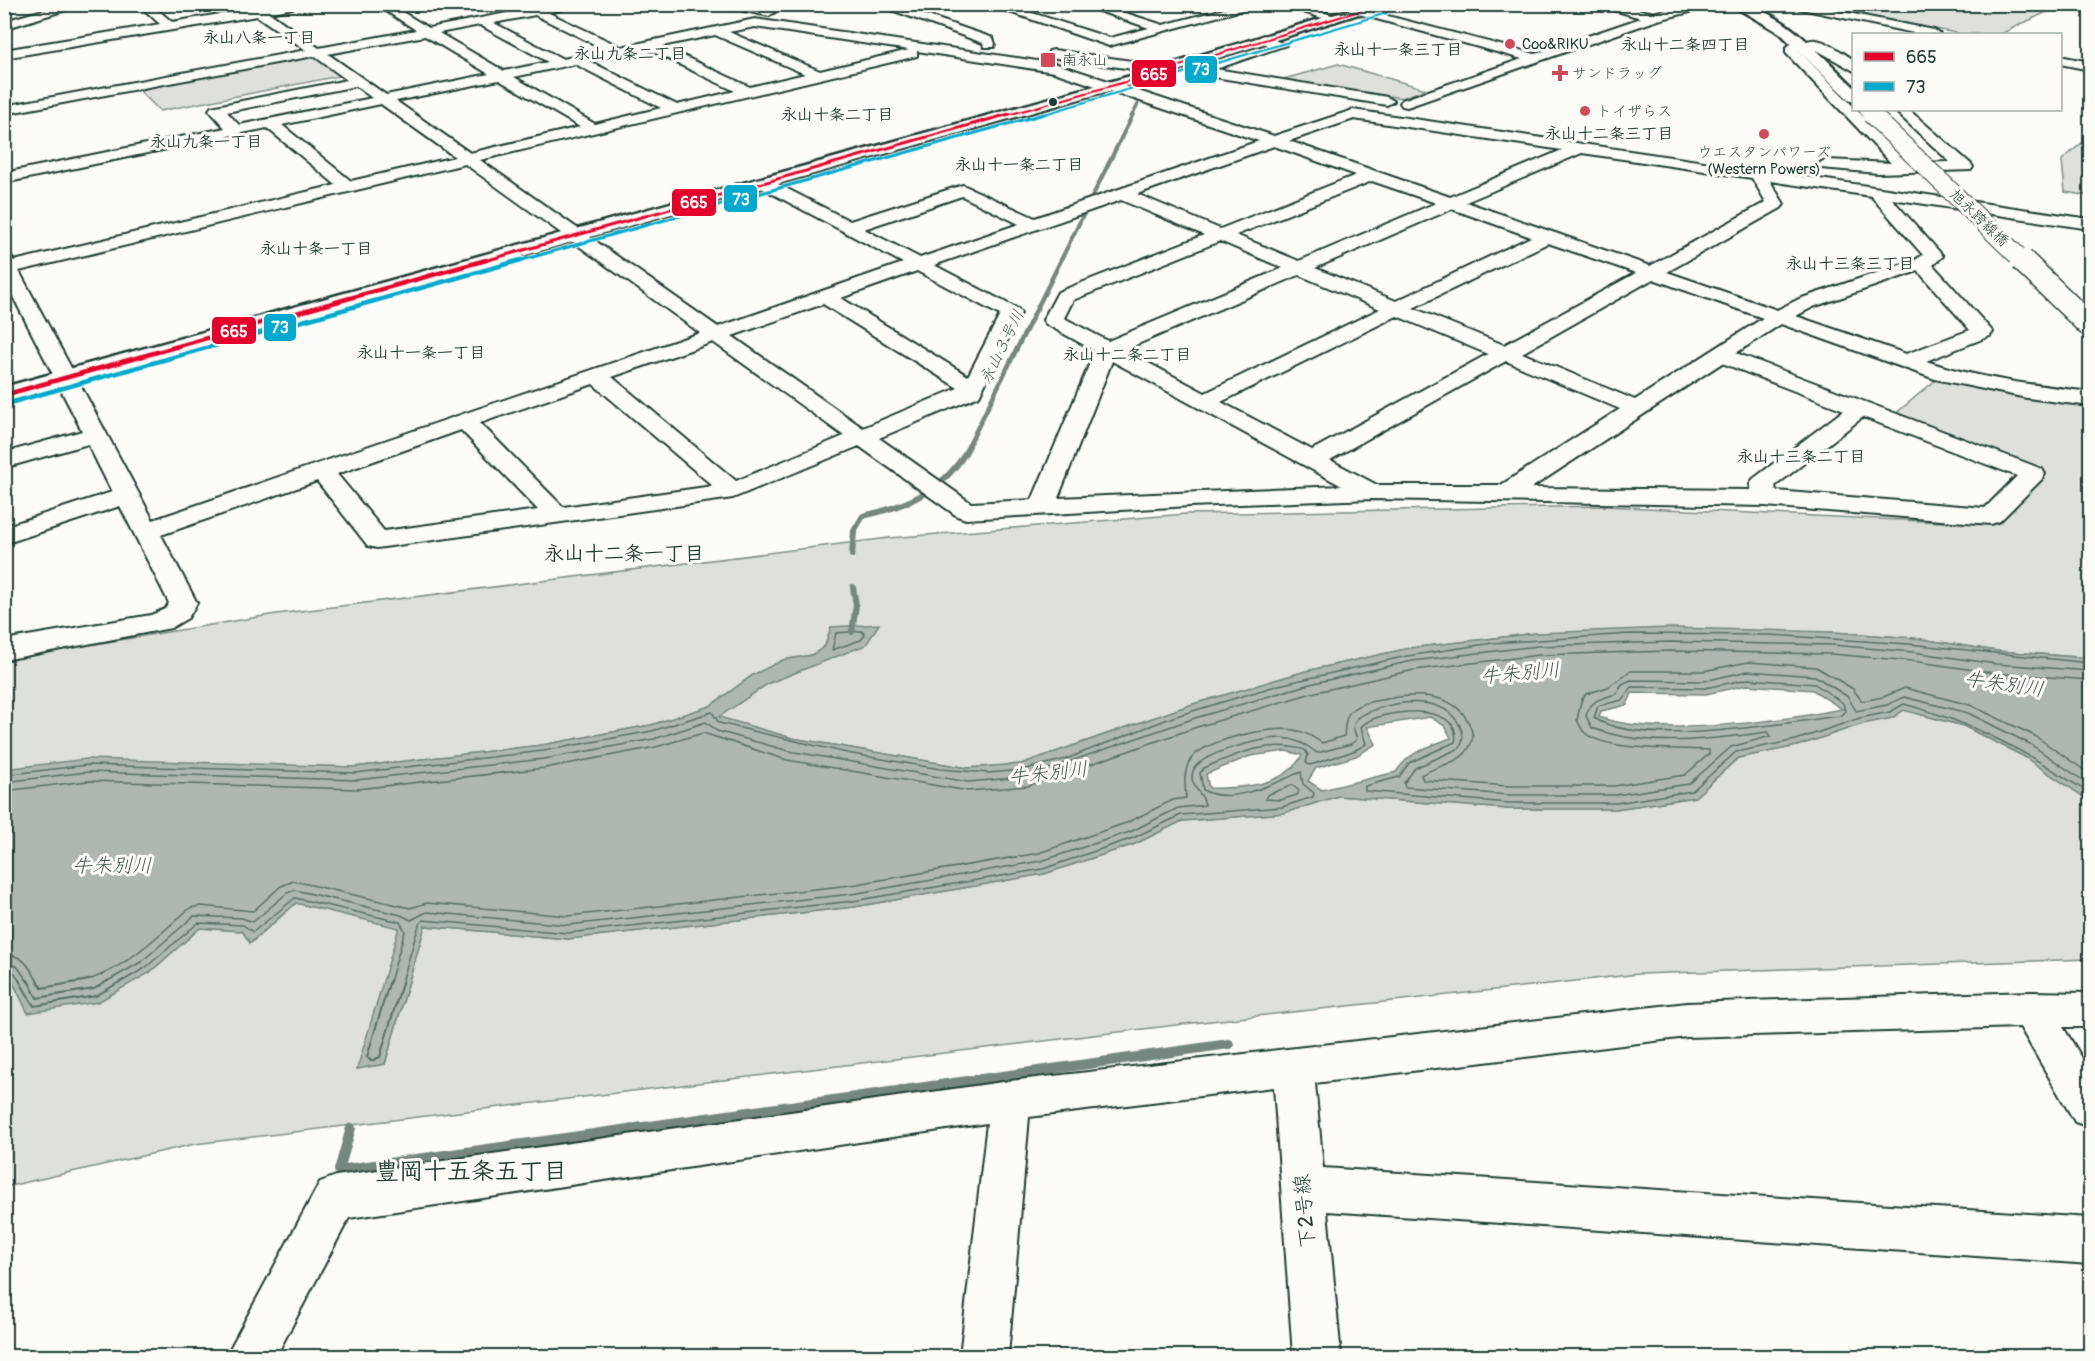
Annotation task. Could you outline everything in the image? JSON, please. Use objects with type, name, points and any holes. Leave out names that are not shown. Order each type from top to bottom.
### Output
[{"type":"main road","points":[[1736,4],[1846,66]]},
{"type":"main road","points":[[1750,4],[1786,22],[1806,43],[1821,65],[1852,94]]},
{"type":"main road","points":[[4,395],[1167,70],[1263,39],[1384,5]]},
{"type":"main road","name":"旭永跨線橋","points":[[1868,111],[2091,326]]},
{"type":"main road","name":"旭永跨線橋","points":[[1885,111],[2091,307]]},
{"type":"street","points":[[4,25],[80,4]]},
{"type":"street","points":[[143,4],[170,27]]},
{"type":"street","points":[[232,4],[253,13],[317,52],[966,511],[1372,492],[1506,492],[1537,496],[1766,498],[1991,516],[2033,474],[1719,354]]},
{"type":"street","points":[[4,54],[305,4]]},
{"type":"street","points":[[380,4],[593,129]]},
{"type":"street","points":[[4,110],[427,32],[481,15],[498,19],[576,4]]},
{"type":"street","points":[[716,4],[1167,70]]},
{"type":"street","points":[[880,4],[989,41],[989,44]]},
{"type":"street","points":[[1010,11],[1037,4]]},
{"type":"street","points":[[1083,4],[1164,29]]},
{"type":"street","points":[[989,10],[1010,11],[1110,42],[1259,4]]},
{"type":"street","points":[[1283,4],[1335,18]]},
{"type":"street","points":[[1598,4],[1653,17]]},
{"type":"street","points":[[1407,104],[1653,17],[1675,10],[1717,4]]},
{"type":"street","points":[[1783,4],[1929,33]]},
{"type":"street","points":[[1192,7],[1218,15]]},
{"type":"street","points":[[538,12],[619,51]]},
{"type":"street","points":[[1357,12],[1535,58]]},
{"type":"street","points":[[481,15],[561,63]]},
{"type":"street","points":[[942,26],[965,21]]},
{"type":"street","points":[[4,178],[755,23],[1057,68],[1907,361],[1975,381],[2027,392],[2091,399]]},
{"type":"street","points":[[716,31],[818,75]]},
{"type":"street","points":[[1263,39],[1280,45],[1202,71],[1442,108]]},
{"type":"street","points":[[1806,43],[1791,50],[1860,125],[1903,166]]},
{"type":"street","points":[[649,45],[748,92]]},
{"type":"street","points":[[4,650],[151,624],[178,612],[183,603],[67,378],[6,266],[467,159],[923,48]]},
{"type":"street","points":[[578,60],[674,109]]},
{"type":"street","points":[[2062,60],[2091,66]]},
{"type":"street","points":[[236,130],[216,110],[358,82]]},
{"type":"street","points":[[1812,163],[1858,169],[1903,166],[1965,167],[1902,111]]},
{"type":"street","points":[[147,531],[1353,114],[2091,224]]},
{"type":"street","points":[[270,123],[348,187]]},
{"type":"street","points":[[1042,506],[1106,350],[1582,147]]},
{"type":"street","points":[[1314,459],[1775,204],[1758,174]]},
{"type":"street","points":[[1372,175],[1065,297],[1053,320],[1372,492]]},
{"type":"street","points":[[321,470],[377,540],[733,491],[971,391],[1011,313],[762,182]]},
{"type":"street","points":[[848,228],[963,190],[1034,224]]},
{"type":"street","points":[[1506,492],[1778,318],[1806,303],[1922,264],[1934,256],[1875,191]]},
{"type":"street","points":[[1122,194],[1636,408]]},
{"type":"street","points":[[1205,401],[1547,236]]},
{"type":"street","points":[[1907,361],[1983,332],[1922,264]]},
{"type":"street","points":[[824,296],[972,387]]},
{"type":"street","points":[[596,375],[733,491]]},
{"type":"street","points":[[1766,498],[1762,484],[1860,408]]},
{"type":"street","points":[[465,421],[558,516]]},
{"type":"street","points":[[4,461],[96,434]]},
{"type":"street","points":[[4,536],[127,495]]},
{"type":"street","points":[[2031,1009],[2091,1108]]},
{"type":"street","points":[[250,1356],[336,1198],[1011,1100],[1686,1020],[2031,1009],[2091,1010]]},
{"type":"street","name":"下2号線","points":[[1293,1066],[1317,1356]]},
{"type":"street","points":[[984,1356],[1011,1100]]},
{"type":"street","points":[[1303,1188],[2091,1241]]},
{"type":"shaded area","points":[[1888,4],[2061,5],[2003,33],[1956,33],[1863,15]]},
{"type":"shaded area","points":[[313,55],[345,75],[160,111],[137,88]]},
{"type":"shaded area","points":[[1338,64],[1426,89],[1402,98],[1280,80]]},
{"type":"shaded area","points":[[2090,136],[2090,196],[2065,192],[2062,160]]},
{"type":"shaded area","points":[[1943,374],[2090,399],[2090,658],[1997,651],[1914,638],[1833,632],[1537,633],[1410,648],[1306,671],[1190,705],[1021,764],[968,768],[792,738],[718,717],[769,683],[865,645],[831,627],[825,646],[812,655],[783,660],[753,675],[710,706],[651,725],[542,745],[354,767],[222,764],[5,769],[5,659],[276,614],[889,538],[1186,514],[1604,506],[1985,524],[2033,474],[1889,419]]},
{"type":"shaded area","points":[[1904,710],[1963,726],[2023,756],[2090,801],[2090,959],[1639,974],[1193,1023],[195,1144],[5,1187],[4,977],[10,976],[28,1013],[149,973],[200,928],[242,931],[251,943],[296,903],[400,928],[358,1068],[385,1064],[425,926],[568,939],[854,907],[1044,874],[1135,844],[1182,821],[1284,813],[1338,796],[1508,809],[1616,809],[1695,797],[1738,758],[1797,746],[1862,724],[1892,718]]},
{"type":"water","name":"牛朱別川","points":[[879,624],[866,645],[769,683],[719,717],[792,738],[968,768],[1021,764],[1190,705],[1306,671],[1410,648],[1537,633],[1670,628],[1833,632],[1914,638],[1997,651],[2090,658],[2090,801],[2023,756],[1964,726],[1904,710],[1892,718],[1862,724],[1797,746],[1738,758],[1695,797],[1616,809],[1508,809],[1338,796],[1284,813],[1182,821],[1135,844],[1044,874],[854,907],[568,939],[425,926],[385,1064],[357,1069],[399,928],[296,903],[250,943],[242,931],[200,928],[149,973],[98,1002],[28,1013],[10,976],[5,977],[5,769],[87,759],[354,767],[542,745],[651,725],[710,706],[753,675],[783,660],[812,655],[825,646],[831,627]],"holes":[[[1747,685],[1813,690],[1842,709],[1753,722],[1685,727],[1623,723],[1599,717],[1601,711],[1627,705],[1632,693],[1706,694]],[[1430,717],[1445,726],[1451,738],[1413,754],[1396,772],[1322,790],[1308,781],[1316,768],[1356,756],[1376,744],[1367,727]],[[1286,751],[1302,755],[1285,773],[1261,784],[1234,788],[1209,788],[1206,774],[1250,756]]]},
{"type":"waterway","name":"永山３号川","points":[[1332,14],[1367,4]]},
{"type":"waterway","name":"永山３号川","points":[[1133,114],[1138,104]]},
{"type":"waterway","name":"永山３号川","points":[[1060,262],[1133,114]]},
{"type":"waterway","name":"永山３号川","points":[[968,447],[1061,260]]},
{"type":"waterway","name":"永山３号川","points":[[852,555],[854,531],[863,516],[895,507],[925,493],[949,474],[969,446]]},
{"type":"waterway","name":"永山３号川","points":[[852,632],[856,605],[853,587]]},
{"type":"waterway","points":[[351,1128],[339,1170],[1229,1044]]},
{"type":"transit line","name":"665","points":[[4,395],[1150,75],[1382,4]]},
{"type":"transit line","name":"73","points":[[6,404],[1152,84],[1387,13]]},
{"type":"place","name":"Coo&RIKU","points":[[1510,44]]},
{"type":"place","name":"南永山","points":[[1048,60]]},
{"type":"place","name":"サンドラッグ","points":[[1560,73]]},
{"type":"place","name":"トイザらス","points":[[1585,111]]},
{"type":"place","name":"ウエスタンパワーズ (Western Powers)","points":[[1764,134]]},
{"type":"district","name":"永山八条一丁目","points":[[259,38]]},
{"type":"district","name":"永山十二条四丁目","points":[[1685,45]]},
{"type":"district","name":"永山十一条三丁目","points":[[1398,50]]},
{"type":"district","name":"永山九条二丁目","points":[[630,54]]},
{"type":"district","name":"永山十条二丁目","points":[[837,115]]},
{"type":"district","name":"永山十二条三丁目","points":[[1609,134]]},
{"type":"district","name":"永山九条一丁目","points":[[206,142]]},
{"type":"district","name":"永山十一条二丁目","points":[[1019,165]]},
{"type":"district","name":"永山十条一丁目","points":[[316,249]]},
{"type":"district","name":"永山十三条三丁目","points":[[1850,264]]},
{"type":"district","name":"永山十一条一丁目","points":[[421,353]]},
{"type":"district","name":"永山十二条二丁目","points":[[1127,355]]},
{"type":"district","name":"永山十三条二丁目","points":[[1801,457]]},
{"type":"district","name":"永山十二条一丁目","points":[[624,553]]},
{"type":"district","name":"豊岡十五条五丁目","points":[[471,1171]]}]
